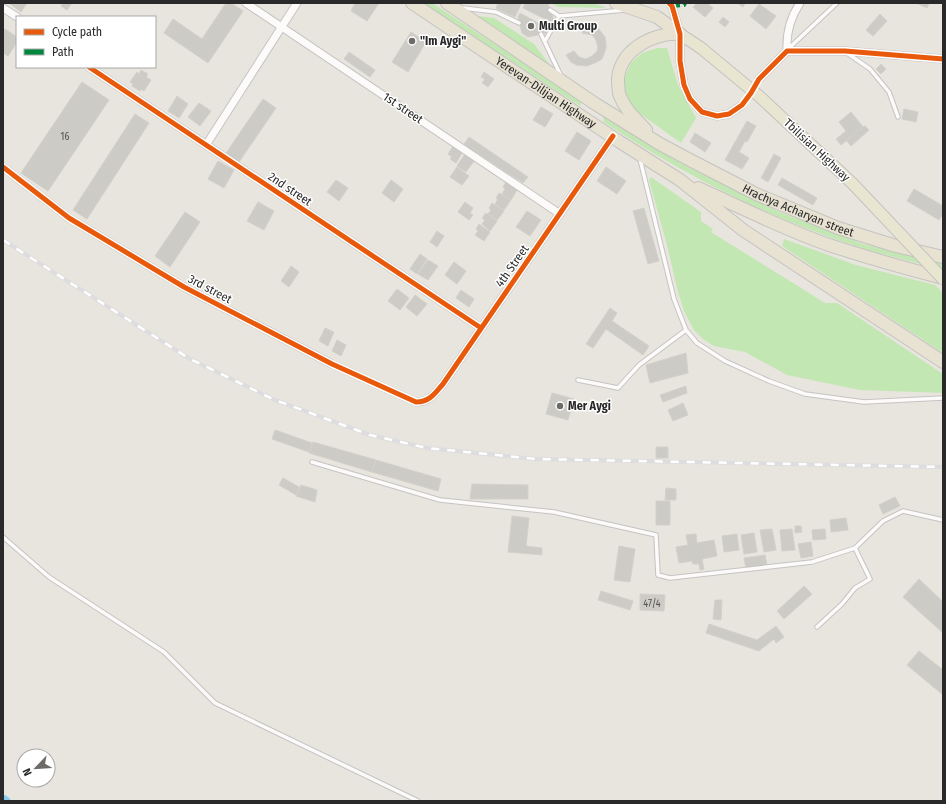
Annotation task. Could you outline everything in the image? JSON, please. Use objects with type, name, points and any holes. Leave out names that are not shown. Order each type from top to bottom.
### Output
[{"type":"highway","name":"Yerevan-Dilijan Highway","points":[[412,3],[680,180]]},
{"type":"highway","points":[[616,3],[657,17],[680,34]]},
{"type":"highway","name":"Yerevan-Dilijan Highway","points":[[450,5],[594,103],[660,144]]},
{"type":"highway","points":[[660,144],[627,111],[619,95],[618,78],[621,66],[628,55],[638,46],[649,40],[672,34],[680,34]]},
{"type":"highway","points":[[584,117],[590,117],[595,114],[596,109],[594,103]]},
{"type":"highway","name":"Hrachya Acharyan street","points":[[660,144],[756,194],[838,228],[896,246],[943,257]]},
{"type":"highway","points":[[680,180],[743,230],[943,362]]},
{"type":"highway","name":"Hrachya Acharyan street","points":[[680,180],[769,220],[825,243],[894,266],[943,278]]},
{"type":"main road","name":"Tbilisian Highway","points":[[680,34],[701,48],[759,96],[852,183],[943,278]]},
{"type":"street","name":"1st street","points":[[246,3],[560,214]]},
{"type":"street","points":[[206,145],[297,3]]},
{"type":"street","points":[[669,3],[672,6],[680,34],[680,61],[684,85],[690,99],[702,112],[717,116],[728,114],[742,105]]},
{"type":"street","points":[[787,51],[786,39],[789,25],[800,3]]},
{"type":"street","points":[[3,8],[16,17]]},
{"type":"street","points":[[759,79],[787,51],[845,51],[943,59]]},
{"type":"street","name":"2nd street","points":[[91,68],[481,328]]},
{"type":"street","name":"4th Street","points":[[422,402],[433,396],[443,384],[612,136]]},
{"type":"street","name":"3rd street","points":[[3,168],[69,218],[184,287],[332,364],[416,402],[422,402]]},
{"type":"lane","points":[[787,51],[836,3]]},
{"type":"lane","points":[[450,5],[496,12],[519,23]]},
{"type":"lane","points":[[550,10],[559,16],[634,10]]},
{"type":"lane","points":[[545,42],[559,16]]},
{"type":"lane","points":[[540,34],[564,83]]},
{"type":"lane","points":[[845,51],[870,69],[889,92],[898,117]]},
{"type":"lane","points":[[639,154],[674,299],[686,330],[697,343],[725,361],[769,381],[805,394],[864,402],[943,398]]},
{"type":"lane","points":[[578,380],[618,388],[639,365],[686,330]]},
{"type":"lane","points":[[312,462],[440,500],[554,512],[656,536],[658,575],[670,578],[812,562],[855,548],[883,522],[903,511],[943,520]]},
{"type":"lane","points":[[3,537],[49,577],[164,652],[215,703],[418,801]]},
{"type":"lane","points":[[818,627],[842,604],[855,588],[870,579],[855,548]]},
{"type":"green space","points":[[423,3],[432,3],[582,101],[580,106]]},
{"type":"green space","points":[[550,3],[592,3],[605,8],[559,7]]},
{"type":"green space","points":[[469,15],[494,18],[534,44],[553,69]]},
{"type":"green space","points":[[657,48],[667,48],[678,85],[696,118],[681,143],[635,110],[626,97],[625,76],[631,63],[642,53]]},
{"type":"green space","points":[[603,117],[606,117],[682,164],[777,211],[863,244],[943,264],[943,270],[847,243],[815,232],[752,205],[661,158],[604,122]]},
{"type":"green space","points":[[651,177],[701,212],[701,221],[713,229],[711,232],[825,303],[837,303],[943,374],[943,393],[860,390],[787,375],[745,352],[714,346],[703,339],[694,330],[684,311],[649,180]]},
{"type":"green space","points":[[784,239],[856,265],[935,285],[943,293],[943,353],[782,246]]},
{"type":"building","points":[[9,3],[27,3],[21,12]]},
{"type":"building","points":[[63,3],[72,3],[67,10],[61,6]]},
{"type":"building","points":[[226,3],[231,3],[243,11],[208,63],[164,33],[173,19],[202,39]]},
{"type":"building","points":[[355,3],[379,3],[367,21],[351,11]]},
{"type":"building","points":[[498,3],[521,4],[515,17],[496,8]]},
{"type":"building","points":[[529,3],[548,4],[554,20],[553,23],[523,8],[524,5]]},
{"type":"building","points":[[697,3],[707,3],[713,8],[705,17],[693,7]]},
{"type":"building","points":[[737,3],[745,3],[743,7]]},
{"type":"building","points":[[916,3],[929,3],[927,8]]},
{"type":"building","points":[[759,4],[776,16],[766,29],[750,16]]},
{"type":"building","points":[[520,13],[549,29],[547,33],[528,37],[522,33],[518,17]]},
{"type":"building","points":[[880,14],[887,21],[873,36],[866,30]]},
{"type":"building","points":[[723,17],[729,22],[725,27],[719,22]]},
{"type":"building","points":[[582,23],[598,28],[605,37],[606,43],[606,48],[602,59],[587,66],[576,65],[571,62],[566,55],[574,51],[579,57],[586,59],[597,51],[598,47],[596,40],[592,35],[582,33]]},
{"type":"building","points":[[5,29],[16,36],[16,44],[8,56],[3,53],[3,32]]},
{"type":"building","points":[[411,32],[426,42],[408,72],[392,62]]},
{"type":"building","points":[[349,52],[375,70],[370,77],[344,59]]},
{"type":"building","points":[[881,64],[886,69],[881,74],[876,69]]},
{"type":"building","points":[[141,70],[148,74],[146,77],[151,80],[144,91],[141,89],[140,91],[132,86],[133,84],[130,82],[137,72],[139,74]]},
{"type":"building","points":[[484,72],[494,79],[488,87],[482,83],[485,79],[481,77]]},
{"type":"building","points":[[82,82],[109,100],[48,191],[21,173]]},
{"type":"building","points":[[177,96],[188,104],[179,118],[168,111]]},
{"type":"building","points":[[263,99],[276,108],[239,162],[226,153]]},
{"type":"building","points":[[199,103],[211,111],[200,126],[188,117]]},
{"type":"building","points":[[541,107],[553,114],[545,127],[533,120]]},
{"type":"building","points":[[904,109],[918,112],[916,122],[902,119]]},
{"type":"building","points":[[851,112],[863,127],[841,145],[836,139],[846,131],[839,122]]},
{"type":"building","points":[[135,114],[149,123],[87,219],[73,210]]},
{"type":"building","points":[[747,121],[756,126],[747,142],[745,141],[739,152],[749,158],[742,169],[725,160]]},
{"type":"building","points":[[865,126],[869,130],[851,146],[846,140]]},
{"type":"building","points":[[577,132],[591,141],[579,160],[565,151]]},
{"type":"building","points":[[695,133],[711,143],[705,152],[690,142]]},
{"type":"building","points":[[469,137],[528,177],[523,183],[464,144]]},
{"type":"building","points":[[454,145],[461,150],[460,152],[462,153],[456,163],[450,159],[452,157],[448,154]]},
{"type":"building","points":[[465,154],[474,161],[466,172],[457,166]]},
{"type":"building","points":[[774,154],[781,158],[768,182],[761,178]]},
{"type":"building","points":[[218,161],[234,170],[224,188],[208,179]]},
{"type":"building","points":[[457,167],[469,176],[462,185],[450,177]]},
{"type":"building","points":[[606,167],[626,181],[617,194],[597,181]]},
{"type":"building","points":[[782,178],[817,198],[813,205],[778,185]]},
{"type":"building","points":[[336,180],[348,188],[339,201],[327,192]]},
{"type":"building","points":[[391,180],[403,189],[394,202],[382,193]]},
{"type":"building","points":[[506,182],[517,190],[511,200],[502,194],[505,189],[503,187]]},
{"type":"building","points":[[914,189],[943,206],[943,214],[939,220],[907,201]]},
{"type":"building","points":[[499,193],[511,200],[504,210],[495,204]]},
{"type":"building","points":[[258,202],[274,211],[264,230],[247,221]]},
{"type":"building","points":[[465,202],[473,208],[470,213],[473,215],[469,220],[458,212]]},
{"type":"building","points":[[492,203],[504,211],[497,220],[488,214],[491,210],[489,208]]},
{"type":"building","points":[[644,208],[659,261],[648,264],[633,211]]},
{"type":"building","points":[[527,211],[541,220],[530,236],[516,227]]},
{"type":"building","points":[[185,212],[200,222],[170,267],[155,256]]},
{"type":"building","points":[[486,213],[497,221],[490,231],[482,224],[485,220],[482,218]]},
{"type":"building","points":[[479,224],[490,232],[484,241],[475,235],[478,231],[476,229]]},
{"type":"building","points":[[437,231],[444,236],[437,247],[430,242]]},
{"type":"building","points":[[420,254],[427,259],[417,274],[410,269]]},
{"type":"building","points":[[428,260],[438,266],[428,280],[418,274]]},
{"type":"building","points":[[454,262],[466,271],[457,284],[445,275]]},
{"type":"building","points":[[291,266],[299,272],[289,287],[281,281]]},
{"type":"building","points":[[397,289],[409,298],[400,310],[388,301]]},
{"type":"building","points":[[461,290],[474,299],[469,307],[456,298]]},
{"type":"building","points":[[415,295],[427,304],[417,316],[406,307]]},
{"type":"building","points":[[610,308],[617,313],[612,321],[649,346],[643,355],[606,329],[593,348],[586,344]]},
{"type":"building","points":[[325,328],[334,332],[328,346],[319,341]]},
{"type":"building","points":[[337,340],[346,345],[341,356],[332,351]]},
{"type":"building","points":[[686,353],[688,373],[650,383],[646,365]]},
{"type":"building","points":[[686,386],[687,393],[663,402],[660,395]]},
{"type":"building","points":[[552,393],[574,399],[568,420],[546,414]]},
{"type":"building","points":[[683,403],[688,415],[673,421],[668,410]]},
{"type":"building","points":[[275,430],[312,443],[309,452],[272,439]]},
{"type":"building","points":[[313,442],[376,460],[372,472],[309,453]]},
{"type":"building","points":[[656,447],[668,447],[668,458],[656,458]]},
{"type":"building","points":[[376,460],[441,479],[438,491],[372,472]]},
{"type":"building","points":[[283,478],[299,487],[296,495],[279,485]]},
{"type":"building","points":[[472,484],[528,485],[528,499],[470,499]]},
{"type":"building","points":[[301,485],[317,490],[315,502],[296,496]]},
{"type":"building","points":[[666,488],[676,489],[676,500],[665,500]]},
{"type":"building","points":[[895,497],[900,506],[883,514],[879,505]]},
{"type":"building","points":[[656,501],[670,501],[670,525],[656,525]]},
{"type":"building","points":[[512,516],[529,518],[526,546],[542,548],[542,555],[508,552]]},
{"type":"building","points":[[846,518],[848,530],[831,532],[830,520]]},
{"type":"building","points":[[795,526],[801,526],[802,532],[795,533]]},
{"type":"building","points":[[772,529],[776,550],[764,552],[760,530]]},
{"type":"building","points":[[792,529],[795,550],[782,551],[780,530]]},
{"type":"building","points":[[825,529],[826,539],[813,540],[812,530]]},
{"type":"building","points":[[754,533],[757,552],[744,554],[741,535]]},
{"type":"building","points":[[696,534],[697,543],[714,540],[717,556],[702,559],[704,569],[700,570],[699,564],[693,564],[692,561],[679,563],[676,547],[688,545],[686,535]]},
{"type":"building","points":[[737,534],[739,550],[724,552],[722,536]]},
{"type":"building","points":[[811,542],[813,556],[801,558],[798,544]]},
{"type":"building","points":[[619,546],[635,549],[630,582],[614,580]]},
{"type":"building","points":[[765,555],[767,565],[746,568],[744,558]]},
{"type":"building","points":[[919,579],[943,602],[943,633],[903,597]]},
{"type":"building","points":[[804,586],[812,594],[784,619],[777,611]]},
{"type":"building","points":[[601,591],[633,601],[630,610],[598,600]]},
{"type":"building","points":[[640,594],[665,595],[664,611],[640,610]]},
{"type":"building","points":[[715,600],[722,600],[721,620],[713,619]]},
{"type":"building","points":[[709,624],[757,640],[776,626],[784,637],[776,643],[774,639],[759,651],[706,633]]},
{"type":"building","points":[[919,651],[943,670],[943,695],[907,665]]},
{"type":"tunnel","points":[[742,105],[759,79]]},
{"type":"railway","points":[[3,240],[190,359],[275,400],[370,435],[427,448],[536,459],[943,467]]},
{"type":"marked path","points":[[672,6],[684,5],[685,3]]},
{"type":"cycle path","points":[[669,3],[672,6],[680,34],[680,61],[684,85],[690,99],[702,112],[717,116],[729,114],[742,105],[759,79],[787,51],[845,51],[943,59]]},
{"type":"cycle path","points":[[91,68],[481,328]]},
{"type":"cycle path","points":[[3,167],[69,218],[184,287],[332,364],[416,402],[421,402],[429,399],[443,384],[613,136]]},
{"type":"place","name":"Multi Group","points":[[531,26]]},
{"type":"place","name":"\"Im Aygi\"","points":[[412,41]]},
{"type":"place","name":"Mer Aygi","points":[[560,406]]}]
